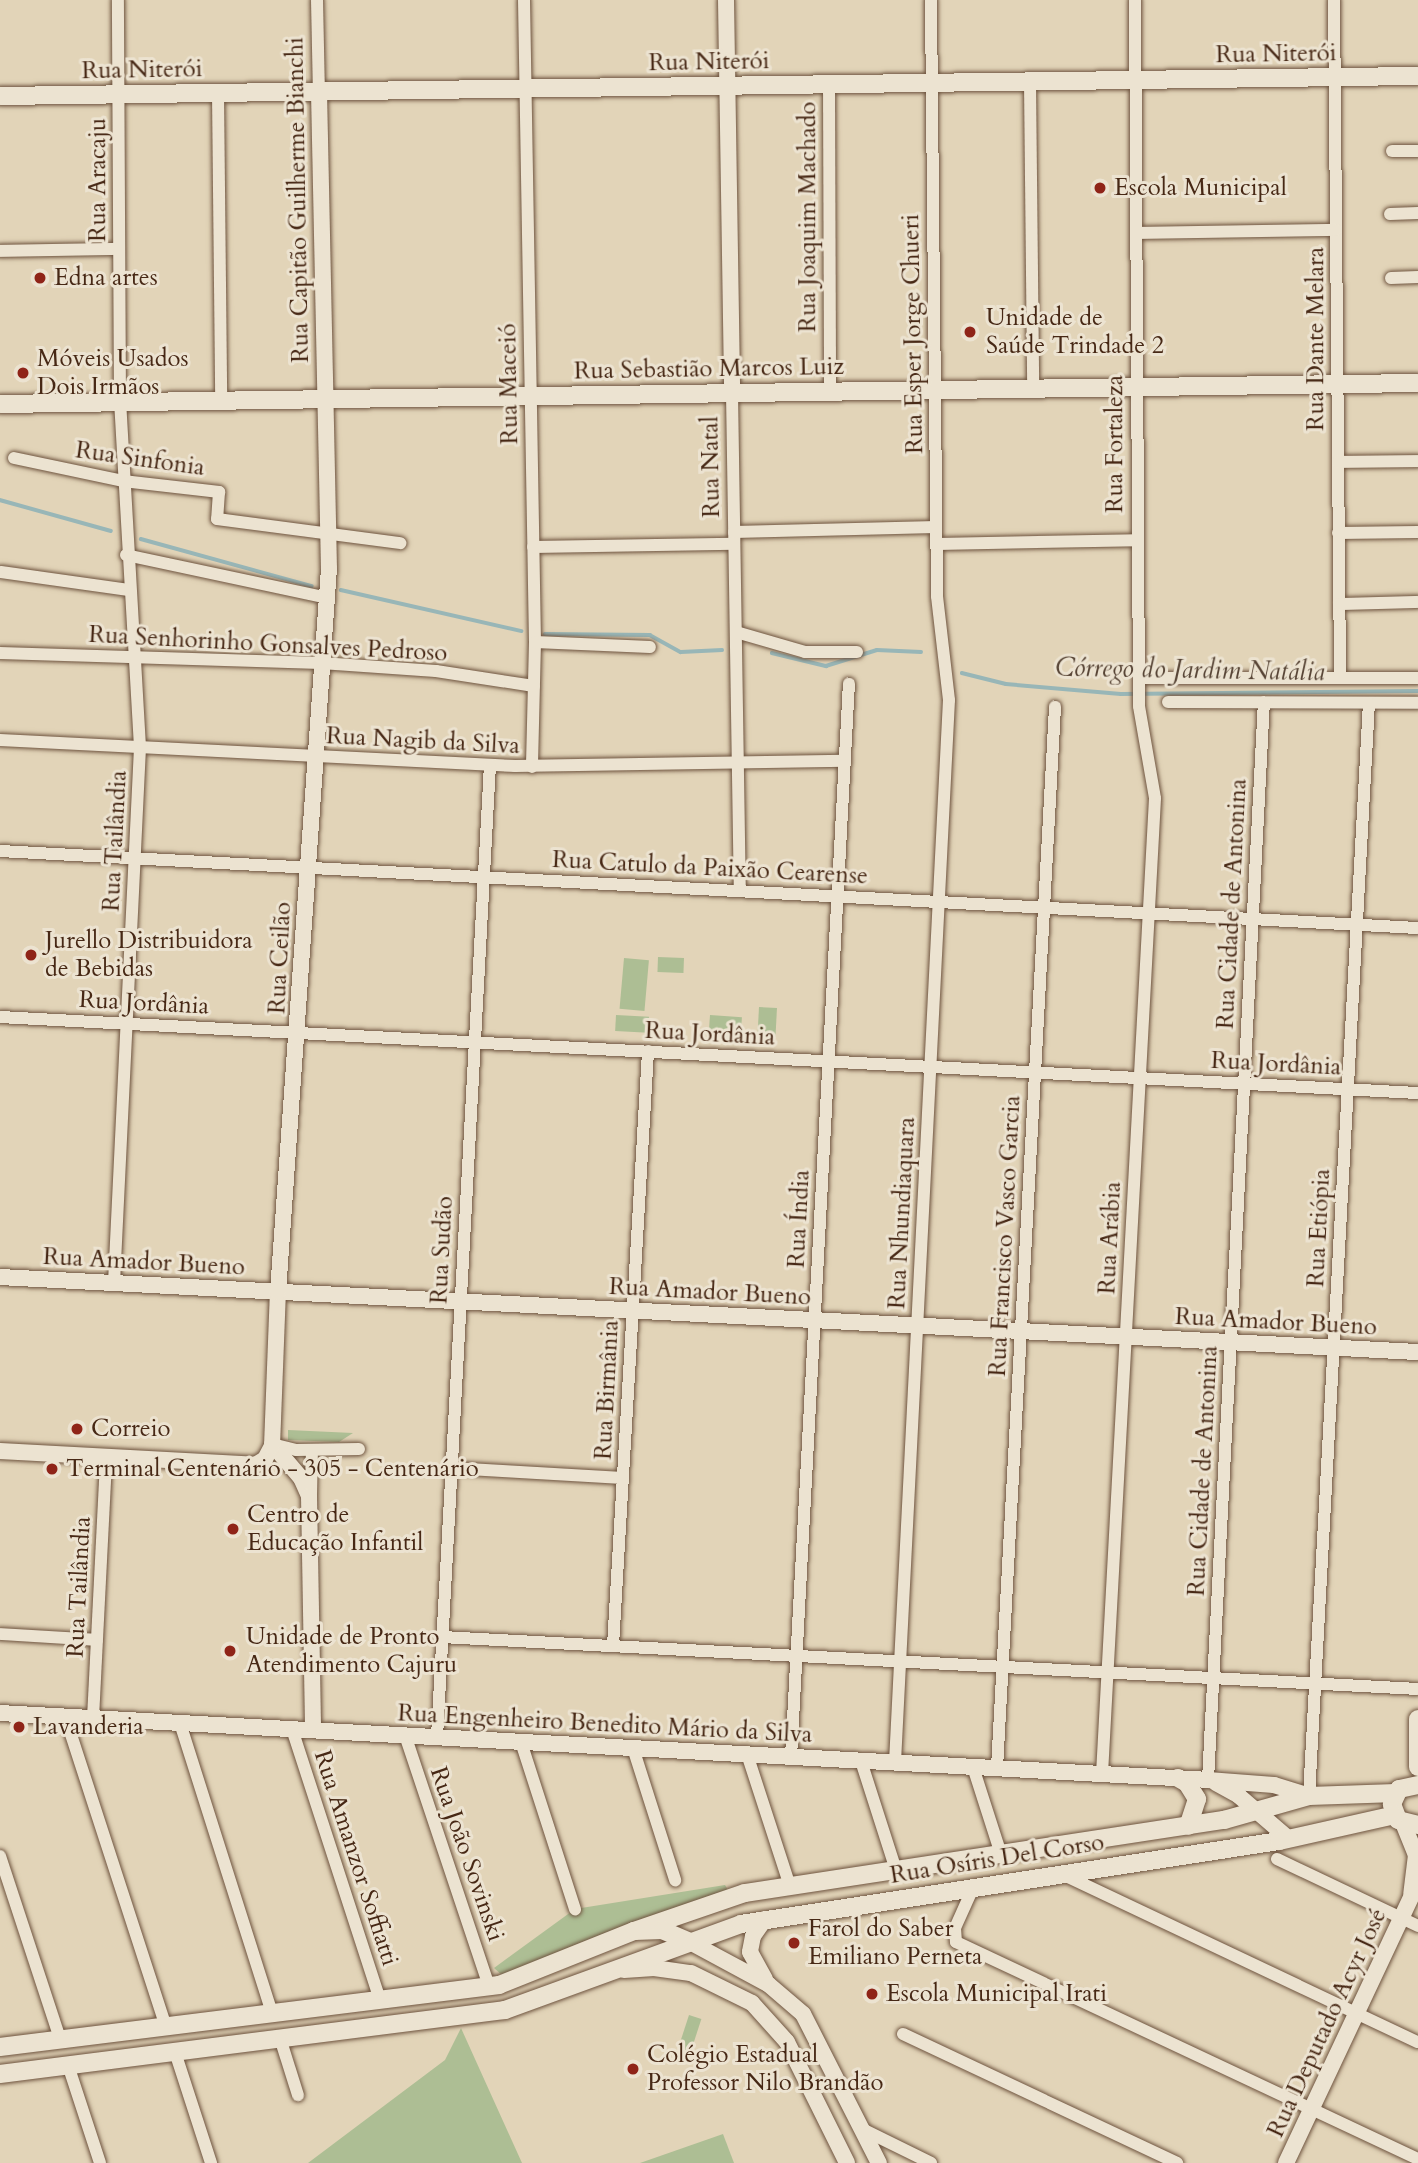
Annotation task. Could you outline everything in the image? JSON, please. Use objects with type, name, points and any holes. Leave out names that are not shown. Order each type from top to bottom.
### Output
[{"type":"main road","name":"Rua Niterói","points":[[0,96],[1418,76]]},
{"type":"main road","name":"Rua Sebastião Marcos Luiz","points":[[0,404],[1418,383]]},
{"type":"main road","points":[[1405,1821],[1405,1788],[1417,1762],[1418,1719]]},
{"type":"main road","points":[[1178,1778],[1187,1783],[1197,1799],[1188,1826]]},
{"type":"main road","name":"Rua Osíris Del Corso","points":[[0,2047],[489,1986],[520,1978],[634,1931],[727,1897],[1188,1826],[1309,1796],[1405,1788]]},
{"type":"main road","name":"Rua Osíris Del Corso","points":[[3,2073],[522,2007],[688,1941],[765,1919],[1405,1821]]},
{"type":"main road","points":[[964,1859],[958,1873],[973,1888]]},
{"type":"main road","points":[[930,1865],[941,1882],[933,1894]]},
{"type":"main road","points":[[634,1931],[662,1930],[688,1941]]},
{"type":"main road","points":[[344,2004],[338,2021],[347,2029]]},
{"type":"main road","points":[[309,2009],[322,2022],[316,2034]]},
{"type":"main road","points":[[41,2041],[32,2049],[33,2060],[48,2067]]},
{"type":"main road","points":[[0,2047],[13,2050],[16,2057],[12,2070],[3,2073]]},
{"type":"street","name":"Rua Aracaju","points":[[118,0],[120,402]]},
{"type":"street","name":"Rua Capitão Guilherme Bianchi","points":[[317,0],[323,399]]},
{"type":"street","name":"Rua Maceió","points":[[524,0],[535,642],[533,767]]},
{"type":"street","name":"Rua Natal","points":[[726,0],[740,891]]},
{"type":"street","name":"Rua Esper Jorge Chueri","points":[[931,0],[938,610],[948,666]]},
{"type":"street","name":"Rua Fortaleza","points":[[1135,0],[1140,233],[1135,387],[1139,706]]},
{"type":"street","name":"Rua Dante Melara","points":[[1335,0],[1340,678]]},
{"type":"street","points":[[1030,82],[1034,388]]},
{"type":"street","name":"Rua Joaquim Machado","points":[[829,85],[830,391]]},
{"type":"street","points":[[218,93],[221,401]]},
{"type":"street","points":[[1392,151],[1418,151]]},
{"type":"street","points":[[1390,214],[1418,213]]},
{"type":"street","points":[[1140,233],[1336,230]]},
{"type":"street","points":[[0,251],[119,249]]},
{"type":"street","points":[[1391,278],[1418,277]]},
{"type":"street","name":"Rua Ceilão","points":[[272,1444],[278,1292],[299,1033],[307,867],[328,598],[330,531],[323,399]]},
{"type":"street","name":"Rua Tailândia","points":[[114,1283],[140,747],[126,555],[120,402]]},
{"type":"street","name":"Rua Sinfonia","points":[[14,458],[123,481],[219,492],[217,519],[330,531],[400,543]]},
{"type":"street","points":[[1338,462],[1418,461]]},
{"type":"street","points":[[533,547],[936,527]]},
{"type":"street","points":[[1338,533],[1418,532]]},
{"type":"street","points":[[937,544],[1137,540]]},
{"type":"street","points":[[126,555],[328,598]]},
{"type":"street","points":[[2,572],[129,590]]},
{"type":"street","points":[[1339,604],[1418,602]]},
{"type":"street","points":[[736,632],[805,652],[858,652]]},
{"type":"street","points":[[535,642],[650,647]]},
{"type":"street","name":"Rua Senhorinho Gonsalves Pedroso","points":[[0,653],[321,663],[436,671],[534,686]]},
{"type":"street","name":"Rua Nhundiaquara","points":[[895,1762],[939,902],[948,666]]},
{"type":"street","points":[[1139,678],[1418,678]]},
{"type":"street","name":"Rua Índia","points":[[791,1757],[849,684]]},
{"type":"street","points":[[1168,702],[1418,703]]},
{"type":"street","name":"Rua Cidade de Antonina","points":[[1208,1780],[1264,702]]},
{"type":"street","name":"Rua Etiópia","points":[[1309,1796],[1369,704]]},
{"type":"street","name":"Rua Arábia","points":[[1102,1774],[1155,787],[1139,706]]},
{"type":"street","name":"Rua Francisco Vasco Garcia","points":[[998,1768],[1055,707]]},
{"type":"street","name":"Rua Nagib da Silva","points":[[0,740],[533,767],[845,761]]},
{"type":"street","name":"Rua Sudão","points":[[437,1737],[490,765]]},
{"type":"street","name":"Rua Catulo da Paixão Cearense","points":[[0,851],[1418,928]]},
{"type":"street","name":"Rua Jordânia","points":[[0,1017],[1418,1093]]},
{"type":"street","name":"Rua Birmânia","points":[[613,1646],[648,1052]]},
{"type":"street","name":"Rua Amador Bueno","points":[[0,1277],[1418,1352]]},
{"type":"street","points":[[272,1444],[312,1450],[359,1449]]},
{"type":"street","points":[[0,1451],[255,1465],[265,1459],[272,1444]]},
{"type":"street","points":[[272,1444],[306,1486],[310,1507]]},
{"type":"street","points":[[312,1450],[310,1507],[313,1730]]},
{"type":"street","name":"Rua Tailândia","points":[[93,1718],[106,1457]]},
{"type":"street","points":[[451,1468],[623,1478]]},
{"type":"street","points":[[0,1634],[97,1640]]},
{"type":"street","points":[[442,1637],[1418,1689]]},
{"type":"street","name":"Rua Engenheiro Benedito Mário da Silva","points":[[0,1713],[1178,1778],[1273,1785],[1309,1796]]},
{"type":"street","points":[[65,1716],[166,2026]]},
{"type":"street","points":[[180,1723],[272,2013]]},
{"type":"street","name":"Rua Amanzor Soffiatti","points":[[292,1729],[380,2000]]},
{"type":"street","name":"Rua João Sovinski","points":[[405,1735],[489,1986]]},
{"type":"street","points":[[521,1742],[575,1909]]},
{"type":"street","points":[[633,1748],[675,1880]]},
{"type":"street","points":[[747,1754],[790,1886]]},
{"type":"street","points":[[861,1760],[896,1870]]},
{"type":"street","points":[[973,1767],[1000,1854]]},
{"type":"street","name":"Rua Engenheiro Benedito Mário da Silva","points":[[1208,1780],[1239,1796],[1289,1839]]},
{"type":"street","name":"Rua Deputado Acyr José","points":[[1405,1821],[1416,1855],[1409,1902]]},
{"type":"street","points":[[0,1856],[60,2039]]},
{"type":"street","points":[[1278,1859],[1418,1926]]},
{"type":"street","points":[[1091,1870],[1092,1888]]},
{"type":"street","points":[[1062,1874],[1418,2042]]},
{"type":"street","name":"Rua Deputado Acyr José","points":[[1286,2163],[1418,1883]]},
{"type":"street","points":[[973,1888],[955,1928],[956,1942],[1418,2159]]},
{"type":"street","points":[[765,1919],[753,1936],[750,1952],[756,1969],[768,1984],[803,2014],[862,2129],[872,2160],[895,2145]]},
{"type":"street","points":[[688,1941],[768,1984]]},
{"type":"street","points":[[611,1972],[674,1969],[709,1979],[752,2003],[787,2042],[847,2163]]},
{"type":"street","points":[[903,2034],[1177,2163]]},
{"type":"street","points":[[281,2038],[298,2095]]},
{"type":"street","points":[[175,2052],[211,2163]]},
{"type":"street","points":[[68,2065],[100,2163]]},
{"type":"street","points":[[862,2129],[931,2163]]},
{"type":"street","points":[[898,2163],[916,2156]]},
{"type":"green space","points":[[658,957],[684,958],[683,973],[657,972]]},
{"type":"green space","points":[[624,958],[649,960],[644,1011],[620,1009]]},
{"type":"green space","points":[[759,1007],[777,1008],[775,1037],[757,1036]]},
{"type":"green space","points":[[616,1015],[649,1017],[648,1033],[615,1031]]},
{"type":"green space","points":[[710,1015],[742,1017],[740,1038],[709,1036]]},
{"type":"green space","points":[[288,1430],[353,1433],[339,1442],[288,1440]]},
{"type":"green space","points":[[725,1885],[728,1890],[521,1970],[502,1975],[494,1968],[575,1909]]},
{"type":"green space","points":[[689,2015],[701,2019],[691,2052],[678,2048]]},
{"type":"green space","points":[[461,2028],[522,2163],[308,2163],[445,2060]]},
{"type":"green space","points":[[723,2134],[734,2163],[640,2163]]},
{"type":"waterway","name":"Córrego do Jardim Natália","points":[[0,500],[111,531]]},
{"type":"waterway","name":"Córrego do Jardim Natália","points":[[141,539],[312,586]]},
{"type":"waterway","name":"Córrego do Jardim Natália","points":[[341,590],[521,631]]},
{"type":"waterway","name":"Córrego do Jardim Natália","points":[[545,634],[650,635],[681,652],[722,650]]},
{"type":"waterway","name":"Córrego do Jardim Natália","points":[[772,653],[826,666],[877,650],[921,652]]},
{"type":"waterway","name":"Córrego do Jardim Natália","points":[[962,673],[1006,684],[1121,694],[1418,691]]},
{"type":"place","name":"Escola Municipal","points":[[1100,188]]},
{"type":"place","name":"Edna artes","points":[[40,278]]},
{"type":"place","name":"Unidade de Saúde Trindade 2","points":[[970,332]]},
{"type":"place","name":"Móveis Usados Dois Irmãos","points":[[23,373]]},
{"type":"place","name":"Jurello Distribuidora de Bebidas","points":[[31,955]]},
{"type":"place","name":"Correio","points":[[77,1429]]},
{"type":"place","name":"Terminal Centenário - 305 - Centenário","points":[[52,1469]]},
{"type":"place","name":"Centro de Educação Infantil","points":[[233,1529]]},
{"type":"place","name":"Unidade de Pronto Atendimento Cajuru","points":[[230,1651]]},
{"type":"place","name":"Lavanderia","points":[[19,1727]]},
{"type":"place","name":"Farol do Saber Emiliano Perneta","points":[[794,1943]]},
{"type":"place","name":"Escola Municipal Irati","points":[[872,1994]]},
{"type":"place","name":"Colégio Estadual Professor Nilo Brandão","points":[[633,2069]]}]
